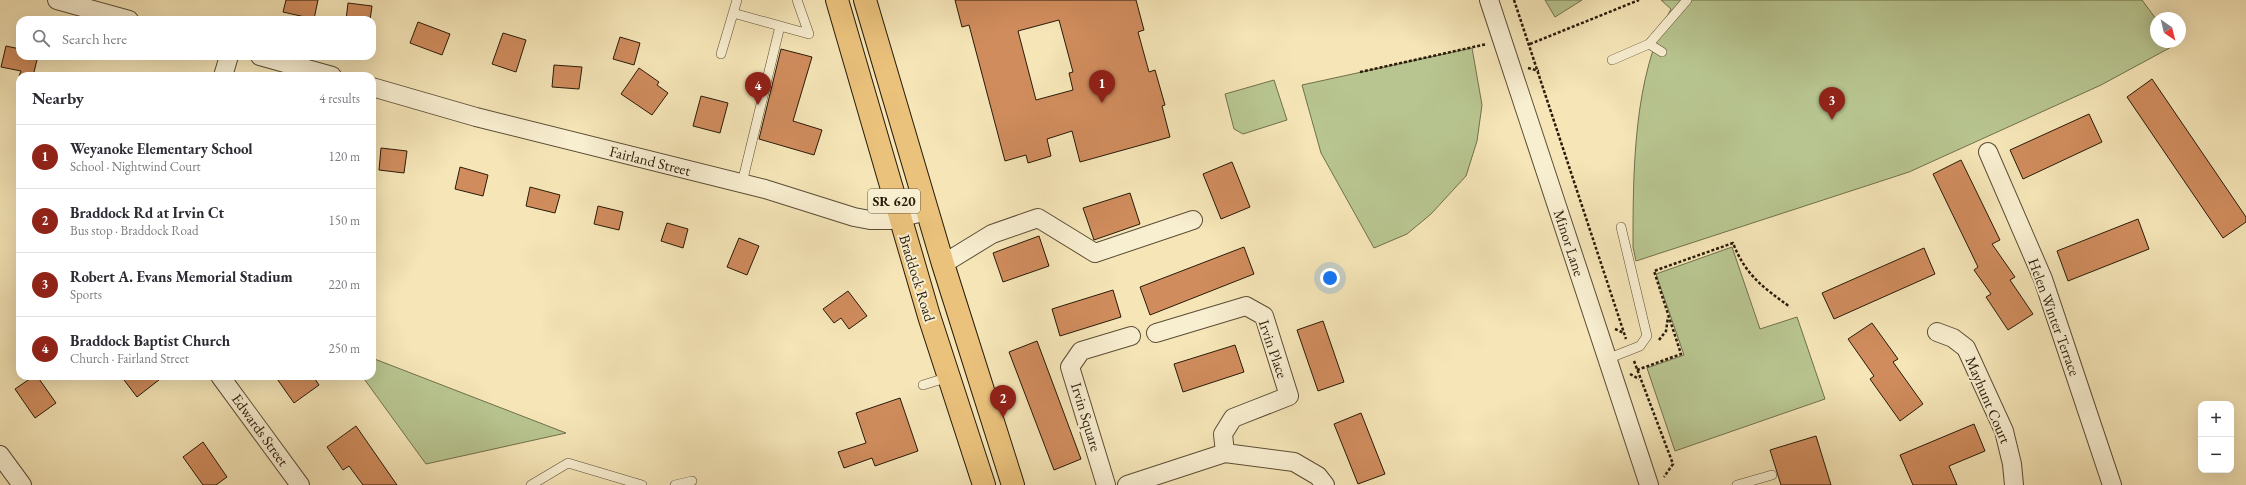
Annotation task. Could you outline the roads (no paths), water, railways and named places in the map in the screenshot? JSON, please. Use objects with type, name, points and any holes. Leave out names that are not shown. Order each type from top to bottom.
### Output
[{"type":"main road","name":"Braddock Road","points":[[837,0],[899,218],[984,485]]},
{"type":"main road","name":"Braddock Road","points":[[865,0],[944,264],[1013,485]]},
{"type":"street","points":[[57,0],[115,16]]},
{"type":"street","name":"Minor Lane","points":[[1489,0],[1607,359],[1656,482]]},
{"type":"street","points":[[224,72],[228,60]]},
{"type":"street","points":[[274,60],[318,72]]},
{"type":"street","name":"Fairland Street","points":[[376,88],[476,117],[742,183],[854,217],[870,220],[899,218],[928,210]]},
{"type":"street","name":"Helen Winter Terrace","points":[[1988,152],[2043,279],[2112,485]]},
{"type":"street","points":[[944,264],[992,234],[1038,218],[1095,253],[1193,220]]},
{"type":"street","name":"Irvin Place","points":[[1156,333],[1246,306],[1264,316],[1289,396],[1233,418],[1224,434],[1225,454]]},
{"type":"street","name":"Mayhunt Court","points":[[1937,332],[1953,338],[1966,348],[2004,431],[2012,464],[2014,485]]},
{"type":"street","name":"Irvin Square","points":[[1106,485],[1070,367],[1081,351],[1131,336]]},
{"type":"street","name":"Edwards Street","points":[[223,380],[300,485]]},
{"type":"street","points":[[1127,485],[1225,454],[1294,462],[1318,476],[1325,485]]},
{"type":"street","points":[[0,455],[22,485]]},
{"type":"lane","points":[[721,54],[737,0]]},
{"type":"lane","points":[[733,14],[809,34],[797,0]]},
{"type":"lane","points":[[1612,60],[1649,44],[1687,0]]},
{"type":"lane","points":[[742,183],[780,26]]},
{"type":"lane","points":[[1649,44],[1662,52]]},
{"type":"lane","points":[[1607,359],[1640,346],[1647,336],[1621,227]]},
{"type":"lane","points":[[923,385],[949,377]]},
{"type":"lane","points":[[531,485],[568,463],[642,485]]},
{"type":"lane","points":[[1737,485],[1772,474]]},
{"type":"lane","points":[[675,485],[692,482]]},
{"type":"place","name":"Weyanoke Elementary School","points":[[1102,103]]},
{"type":"place","name":"Braddock Baptist Church","points":[[758,105]]},
{"type":"place","name":"Robert A. Evans Memorial Stadium","points":[[1832,120]]},
{"type":"place","name":"Braddock Rd at Irvin Ct","points":[[1003,418]]}]
